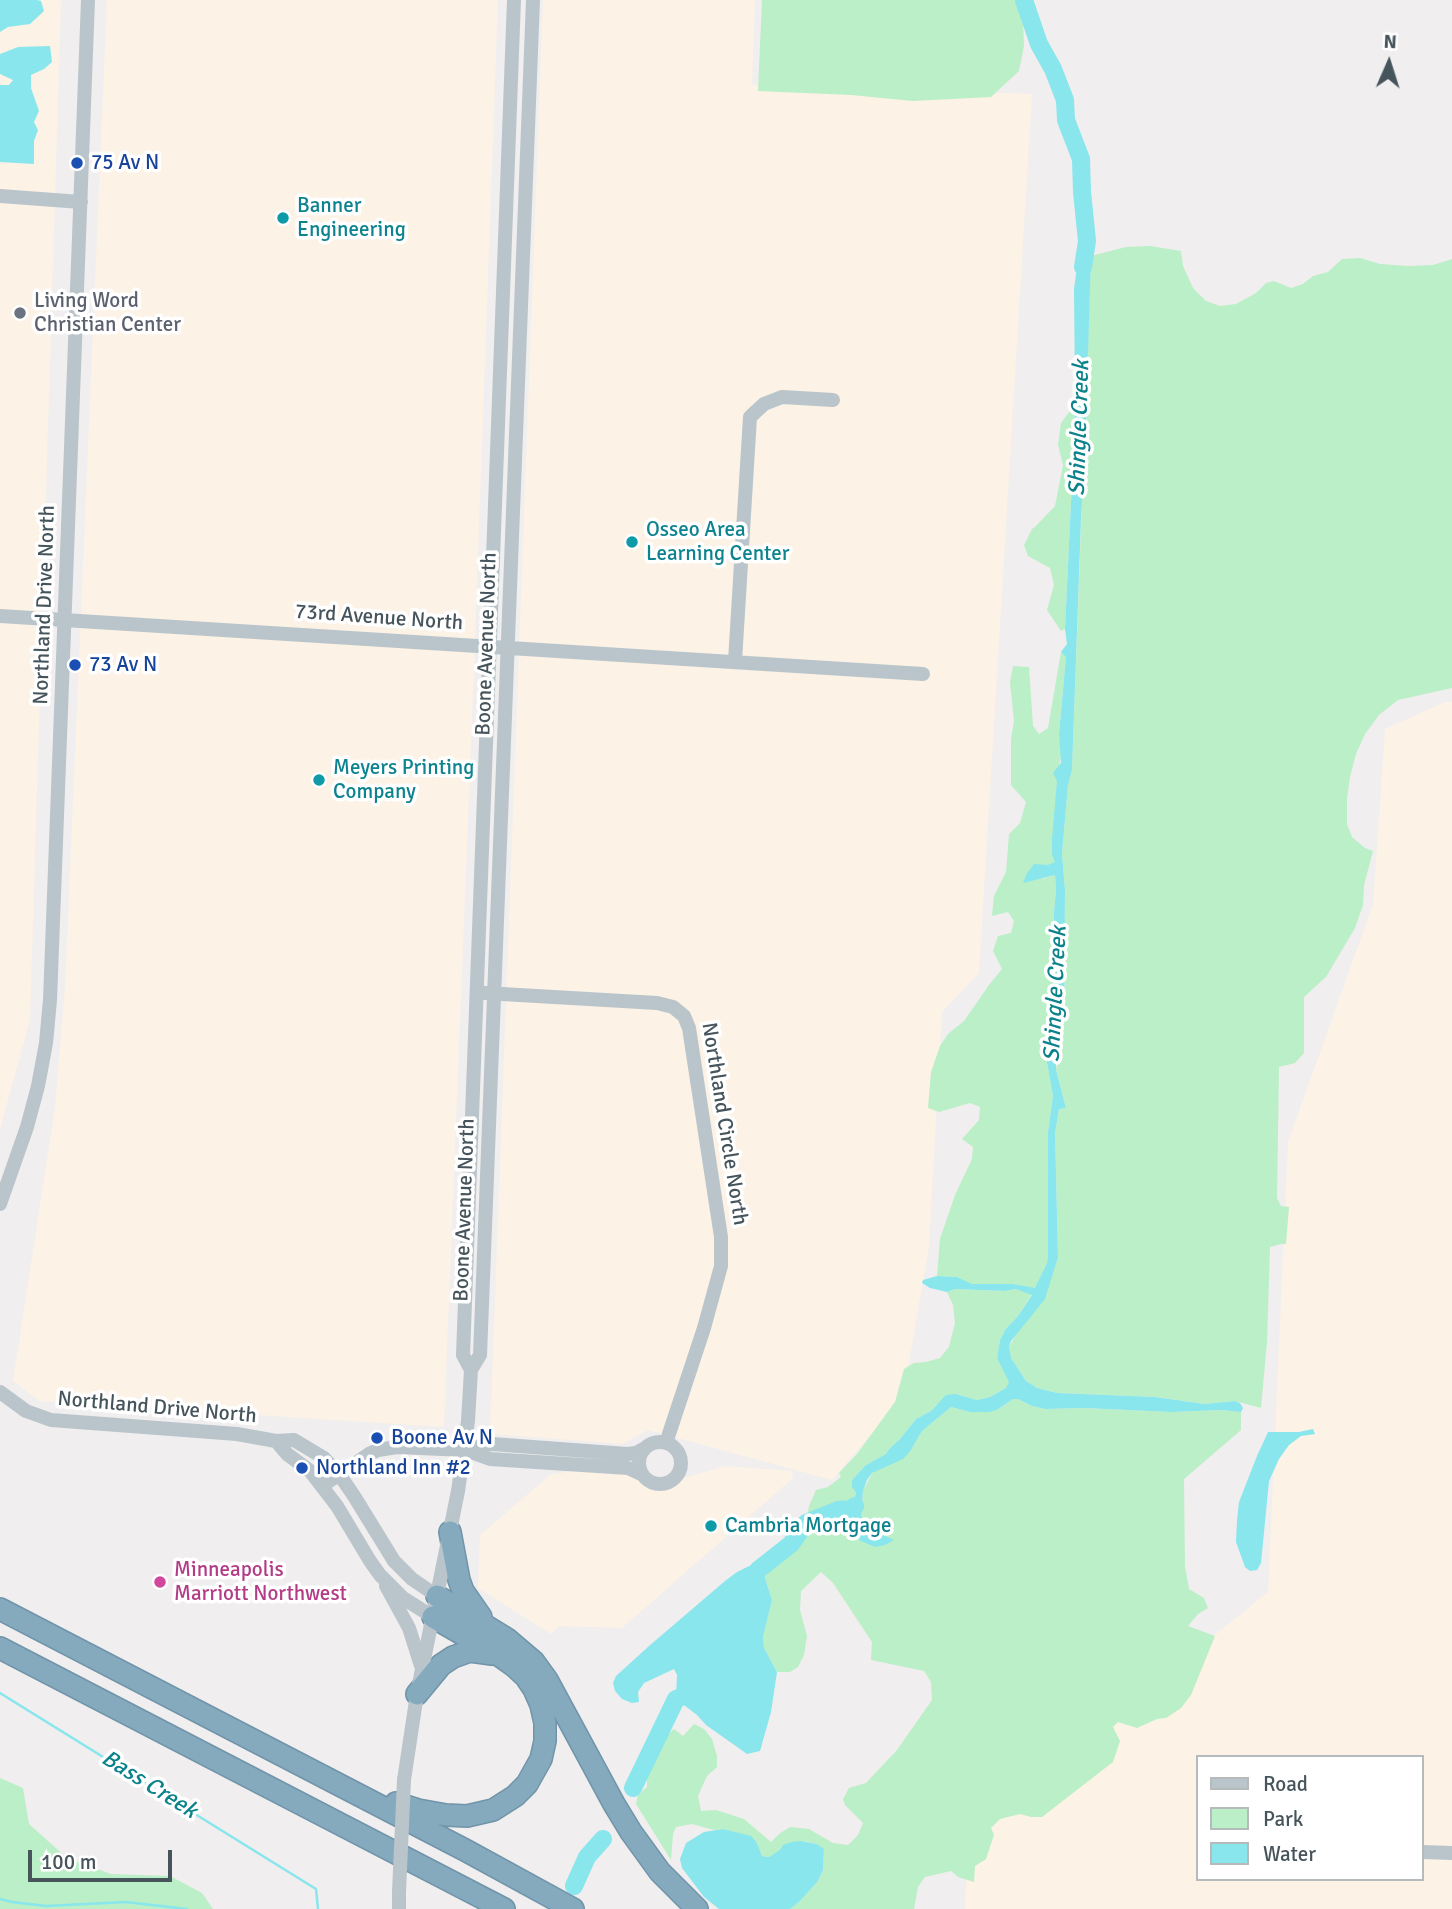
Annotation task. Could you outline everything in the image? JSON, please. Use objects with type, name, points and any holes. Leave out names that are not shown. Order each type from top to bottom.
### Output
[{"type":"highway","points":[[450,1532],[463,1591],[494,1631]]},
{"type":"highway","points":[[435,1606],[494,1631],[534,1661],[631,1832],[660,1872],[697,1909]]},
{"type":"highway","points":[[287,1758],[360,1791],[418,1810],[446,1815],[467,1816],[493,1810],[515,1796],[527,1784],[541,1759],[545,1741],[544,1714],[537,1695],[526,1677],[508,1661],[435,1606]]},
{"type":"highway","points":[[0,1609],[465,1850],[573,1909]]},
{"type":"highway","points":[[0,1648],[504,1909]]},
{"type":"highway","points":[[417,1695],[441,1665],[457,1654],[485,1652],[508,1661]]},
{"type":"highway","points":[[400,1856],[472,1909]]},
{"type":"street","name":"Northland Drive North","points":[[0,1204],[27,1127],[46,1043],[89,0]]},
{"type":"street","name":"Boone Avenue North","points":[[471,1370],[463,1355],[514,0]]},
{"type":"street","name":"Boone Avenue North","points":[[399,1909],[404,1780],[417,1695],[464,1450],[471,1370],[480,1355],[533,0]]},
{"type":"street","points":[[0,197],[81,202]]},
{"type":"street","points":[[735,661],[750,417],[764,404],[782,397],[832,400]]},
{"type":"street","name":"73rd Avenue North","points":[[0,616],[923,674]]},
{"type":"street","name":"Northland Circle North","points":[[477,993],[657,1003],[673,1007],[684,1016],[690,1028],[722,1252],[720,1273],[704,1328],[666,1443]]},
{"type":"street","name":"Northland Drive North","points":[[0,1392],[26,1411],[51,1420],[227,1433],[276,1441],[294,1440],[324,1458],[339,1474],[394,1561],[435,1606]]},
{"type":"street","name":"Northland Drive North","points":[[276,1441],[287,1454],[310,1471],[322,1486],[380,1575],[403,1598],[435,1606]]},
{"type":"street","points":[[322,1486],[369,1454],[388,1448],[409,1446],[464,1450],[490,1459],[628,1468],[658,1483],[671,1480],[678,1474],[681,1465],[680,1456],[673,1447],[657,1442],[627,1454],[492,1444],[464,1450]]},
{"type":"street","points":[[643,1475],[639,1463],[645,1448]]},
{"type":"street","points":[[380,1575],[408,1628],[422,1671]]},
{"type":"street","points":[[1424,1852],[1452,1853]]},
{"type":"shaded area","points":[[0,0],[61,0],[30,1020],[0,1129]]},
{"type":"shaded area","points":[[107,0],[498,0],[444,1427],[39,1401],[13,1381],[55,1107],[65,987]]},
{"type":"shaded area","points":[[543,0],[755,0],[752,85],[1032,94],[979,973],[942,1012],[929,1246],[903,1397],[832,1480],[648,1430],[623,1444],[490,1434]]},
{"type":"shaded area","points":[[1445,702],[1452,702],[1452,1909],[965,1909],[968,1834],[1268,1592],[1288,1142],[1373,904],[1385,729]]},
{"type":"shaded area","points":[[725,1466],[793,1471],[792,1479],[622,1628],[559,1626],[551,1634],[478,1588],[480,1535],[550,1475],[575,1470],[632,1474],[649,1488],[661,1490],[683,1478]]},
{"type":"green space","points":[[762,0],[1016,0],[1023,21],[1024,46],[1019,71],[991,97],[913,101],[758,91]]},
{"type":"green space","points":[[1150,246],[1181,251],[1183,266],[1193,288],[1206,301],[1220,306],[1236,304],[1256,293],[1266,283],[1274,281],[1291,288],[1303,284],[1313,276],[1328,272],[1342,259],[1360,258],[1380,264],[1408,266],[1433,265],[1452,259],[1452,688],[1398,700],[1379,715],[1365,734],[1356,754],[1347,799],[1347,824],[1352,837],[1373,851],[1364,885],[1363,905],[1355,928],[1326,977],[1304,997],[1304,1053],[1295,1063],[1279,1067],[1277,1198],[1281,1206],[1289,1207],[1286,1244],[1270,1247],[1267,1342],[1261,1408],[1235,1401],[1205,1404],[1156,1397],[1057,1393],[1037,1388],[1026,1381],[1011,1358],[1009,1347],[1058,1257],[1055,1133],[1059,1109],[1066,1108],[1056,1070],[1062,1040],[1058,1026],[1064,1017],[1065,890],[1062,854],[1068,785],[1072,770],[1091,256],[1126,247]]},
{"type":"green space","points":[[1072,408],[1075,419],[1065,629],[1061,631],[1047,610],[1054,585],[1050,568],[1028,556],[1024,545],[1032,529],[1055,506],[1063,465],[1058,445],[1061,423]]},
{"type":"green space","points":[[1061,652],[1066,657],[1059,734],[1061,754],[1057,781],[1055,862],[1047,865],[1042,879],[1055,875],[1056,890],[1053,1009],[1046,1031],[1052,1045],[1046,1057],[1053,1096],[1048,1132],[1047,1263],[1035,1289],[1013,1284],[971,1284],[957,1277],[937,1276],[940,1239],[955,1195],[972,1159],[973,1147],[962,1139],[979,1120],[980,1107],[970,1103],[939,1112],[928,1108],[931,1072],[940,1046],[948,1034],[964,1021],[1002,969],[993,951],[998,936],[1011,933],[1014,921],[1008,912],[992,916],[994,896],[1006,872],[1009,834],[1020,823],[1026,802],[1011,785],[1011,739],[1014,721],[1010,682],[1013,666],[1029,667],[1033,726],[1039,734],[1048,728]]},
{"type":"green space","points":[[955,1289],[1016,1289],[1032,1294],[1000,1340],[997,1358],[1010,1382],[1006,1388],[990,1397],[977,1400],[956,1394],[936,1405],[916,1419],[886,1454],[866,1465],[852,1480],[856,1493],[853,1503],[833,1507],[807,1518],[816,1490],[828,1487],[841,1477],[839,1473],[857,1454],[895,1402],[904,1369],[914,1363],[940,1358],[949,1347],[955,1323],[953,1305],[947,1292]]},
{"type":"green space","points":[[1013,1399],[1045,1409],[1241,1412],[1241,1430],[1184,1479],[1185,1567],[1189,1589],[1204,1598],[1208,1608],[1198,1614],[1188,1626],[1215,1636],[1191,1695],[1181,1708],[1166,1718],[1137,1728],[1118,1722],[1113,1727],[1120,1741],[1113,1762],[1042,1817],[1020,1814],[1000,1819],[991,1828],[994,1835],[986,1859],[975,1866],[974,1882],[958,1877],[951,1871],[925,1877],[918,1887],[914,1909],[790,1909],[818,1881],[823,1870],[824,1850],[817,1844],[808,1842],[801,1841],[769,1857],[762,1856],[757,1843],[723,1829],[714,1830],[692,1824],[676,1827],[671,1860],[636,1804],[638,1795],[647,1787],[647,1769],[666,1736],[674,1729],[683,1736],[694,1724],[704,1729],[712,1739],[717,1756],[717,1767],[707,1776],[698,1796],[701,1811],[716,1810],[744,1819],[771,1842],[790,1827],[809,1829],[833,1843],[848,1845],[858,1835],[863,1823],[845,1805],[843,1799],[849,1788],[866,1783],[897,1750],[932,1700],[931,1682],[924,1671],[871,1660],[872,1642],[833,1583],[821,1572],[801,1591],[800,1610],[807,1636],[804,1655],[798,1667],[790,1672],[777,1672],[764,1648],[763,1637],[772,1600],[765,1578],[768,1569],[780,1564],[808,1527],[836,1515],[837,1525],[889,1536],[872,1530],[861,1516],[863,1491],[872,1473],[911,1450],[922,1431],[951,1407],[970,1412],[997,1410]]},
{"type":"green space","points":[[0,1778],[23,1788],[29,1824],[67,1858],[111,1874],[170,1876],[202,1893],[213,1909],[0,1909]]},
{"type":"water","points":[[0,0],[41,1],[44,11],[30,24],[8,27],[0,32]]},
{"type":"water","points":[[50,46],[52,62],[31,75],[31,88],[39,111],[34,122],[38,130],[34,141],[34,164],[0,162],[0,85],[9,85],[13,80],[0,74],[0,54],[18,47]]},
{"type":"water","points":[[1090,241],[1072,770],[1068,785],[1062,854],[1065,890],[1064,1017],[1058,1026],[1062,1040],[1062,1056],[1056,1063],[1056,1070],[1066,1108],[1059,1109],[1055,1133],[1058,1257],[1045,1299],[1009,1347],[1011,1358],[1026,1381],[1037,1388],[1057,1393],[1155,1397],[1205,1404],[1235,1401],[1243,1408],[1241,1412],[1045,1409],[1018,1399],[989,1412],[970,1412],[951,1407],[922,1431],[903,1459],[872,1473],[867,1480],[863,1491],[861,1516],[872,1530],[894,1540],[875,1547],[837,1525],[833,1507],[853,1503],[856,1493],[852,1480],[866,1465],[886,1454],[916,1419],[931,1411],[946,1395],[956,1394],[977,1400],[990,1397],[1006,1388],[1009,1382],[997,1358],[1000,1340],[1032,1295],[1016,1289],[955,1289],[947,1292],[930,1288],[922,1283],[923,1280],[937,1276],[957,1277],[972,1284],[1013,1284],[1035,1288],[1047,1263],[1048,1132],[1053,1096],[1046,1057],[1052,1045],[1046,1031],[1053,1008],[1055,875],[1023,883],[1034,864],[1047,865],[1055,862],[1052,839],[1057,781],[1053,773],[1061,763],[1059,734],[1066,657],[1061,652],[1067,644],[1065,629],[1075,419],[1072,408],[1075,389],[1074,289],[1079,253]]},
{"type":"water","points":[[1313,1429],[1315,1434],[1301,1436],[1289,1445],[1269,1481],[1261,1563],[1257,1570],[1250,1571],[1245,1567],[1236,1542],[1237,1520],[1239,1502],[1257,1456],[1268,1432]]},
{"type":"water","points":[[749,1566],[758,1570],[765,1578],[772,1600],[763,1637],[764,1648],[777,1672],[771,1712],[760,1751],[747,1754],[706,1725],[676,1699],[677,1675],[674,1669],[644,1683],[638,1692],[639,1702],[632,1703],[622,1699],[615,1691],[613,1683],[616,1676],[649,1646],[725,1581]]},
{"type":"water","points":[[723,1829],[751,1836],[762,1856],[769,1857],[783,1845],[792,1842],[817,1844],[824,1849],[823,1870],[818,1881],[790,1909],[719,1909],[704,1897],[682,1868],[680,1859],[686,1843],[704,1832]]},
{"type":"waterway","name":"Shingle Creek","points":[[1024,0],[1039,44],[1053,69],[1065,100],[1066,120],[1081,159],[1087,241],[1083,267]]},
{"type":"waterway","name":"Shingle Creek","points":[[751,1592],[758,1570],[791,1544],[806,1523],[838,1510],[853,1509],[855,1506]]},
{"type":"waterway","name":"Shingle Creek","points":[[633,1788],[676,1699],[691,1693],[695,1687]]},
{"type":"waterway","name":"Bass Creek","points":[[0,1693],[316,1889],[318,1909]]},
{"type":"waterway","name":"Shingle Creek","points":[[574,1886],[587,1857],[603,1839]]},
{"type":"waterway","points":[[0,1899],[46,1906],[126,1902],[187,1909]]},
{"type":"place","name":"75 Av N","points":[[77,163]]},
{"type":"place","name":"Banner Engineering","points":[[283,218]]},
{"type":"place","name":"Living Word Christian Center","points":[[20,313]]},
{"type":"place","name":"Osseo Area Learning Center","points":[[632,542]]},
{"type":"place","name":"73 Av N","points":[[75,665]]},
{"type":"place","name":"Meyers Printing Company","points":[[319,780]]},
{"type":"place","name":"Boone Av N","points":[[377,1438]]},
{"type":"place","name":"Northland Inn #2","points":[[302,1468]]},
{"type":"place","name":"Cambria Mortgage","points":[[711,1526]]},
{"type":"place","name":"Minneapolis Marriott Northwest","points":[[160,1582]]}]
